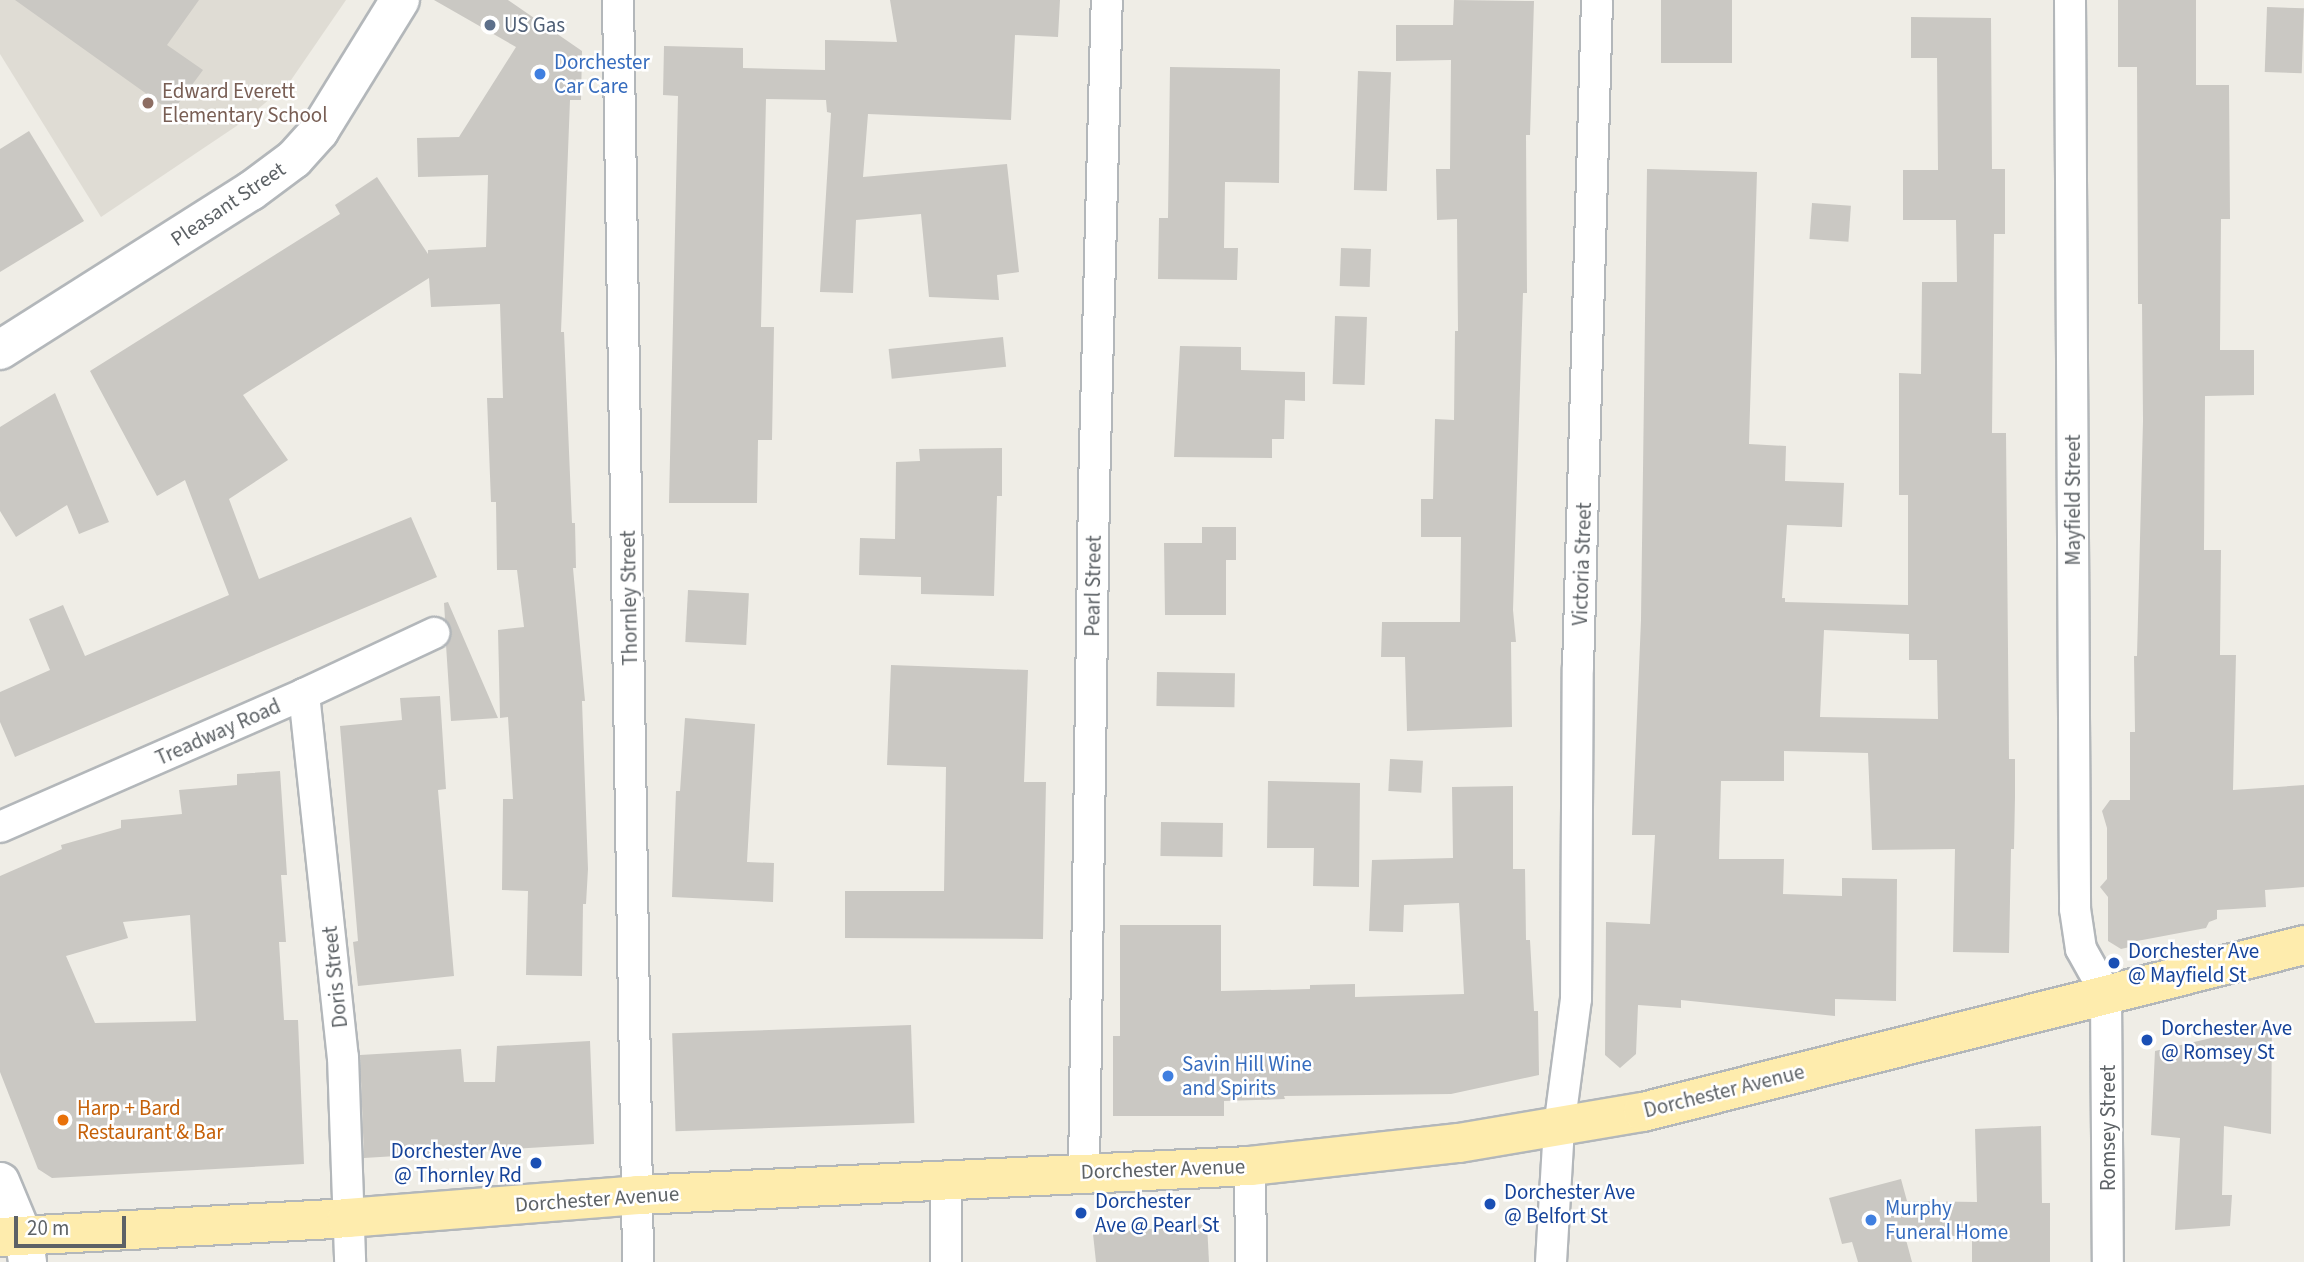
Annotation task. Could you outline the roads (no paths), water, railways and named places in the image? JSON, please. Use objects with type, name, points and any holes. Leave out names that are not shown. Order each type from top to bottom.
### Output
[{"type":"main road","name":"Pleasant Street","points":[[0,350],[251,191],[294,159],[319,131],[400,0]]},
{"type":"main road","name":"Dorchester Avenue","points":[[17,1245],[638,1195],[1084,1171],[1250,1166],[1459,1143],[1643,1112],[2304,945]]},
{"type":"street","name":"Thornley Street","points":[[618,0],[638,1262]]},
{"type":"street","name":"Pearl Street","points":[[1084,1171],[1094,488],[1107,0]]},
{"type":"street","name":"Victoria Street","points":[[1551,1262],[1559,1128],[1576,999],[1578,667],[1597,0]]},
{"type":"street","name":"Mayfield Street","points":[[2070,0],[2075,909],[2081,949],[2106,994]]},
{"type":"street","name":"Treadway Road","points":[[0,827],[304,694],[434,633]]},
{"type":"street","name":"Doris Street","points":[[304,694],[342,1057],[350,1262]]},
{"type":"street","name":"Romsey Street","points":[[2106,994],[2108,1262]]},
{"type":"street","points":[[1250,1166],[1251,1262]]},
{"type":"street","points":[[946,1180],[946,1262]]},
{"type":"street","points":[[0,1181],[17,1245]]},
{"type":"place","name":"US Gas","points":[[490,25]]},
{"type":"place","name":"Dorchester Car Care","points":[[540,74]]},
{"type":"place","name":"Edward Everett Elementary School","points":[[148,103]]},
{"type":"place","name":"Dorchester Ave @ Mayfield St","points":[[2114,963]]},
{"type":"place","name":"Dorchester Ave @ Romsey St","points":[[2147,1040]]},
{"type":"place","name":"Savin Hill Wine and Spirits","points":[[1168,1076]]},
{"type":"place","name":"Harp + Bard Restaurant & Bar","points":[[63,1120]]},
{"type":"place","name":"Dorchester Ave @ Thornley Rd","points":[[536,1163]]},
{"type":"place","name":"Dorchester Ave @ Belfort St","points":[[1490,1204]]},
{"type":"place","name":"Dorchester Ave @ Pearl St","points":[[1081,1213]]},
{"type":"place","name":"Murphy Funeral Home","points":[[1871,1220]]}]
